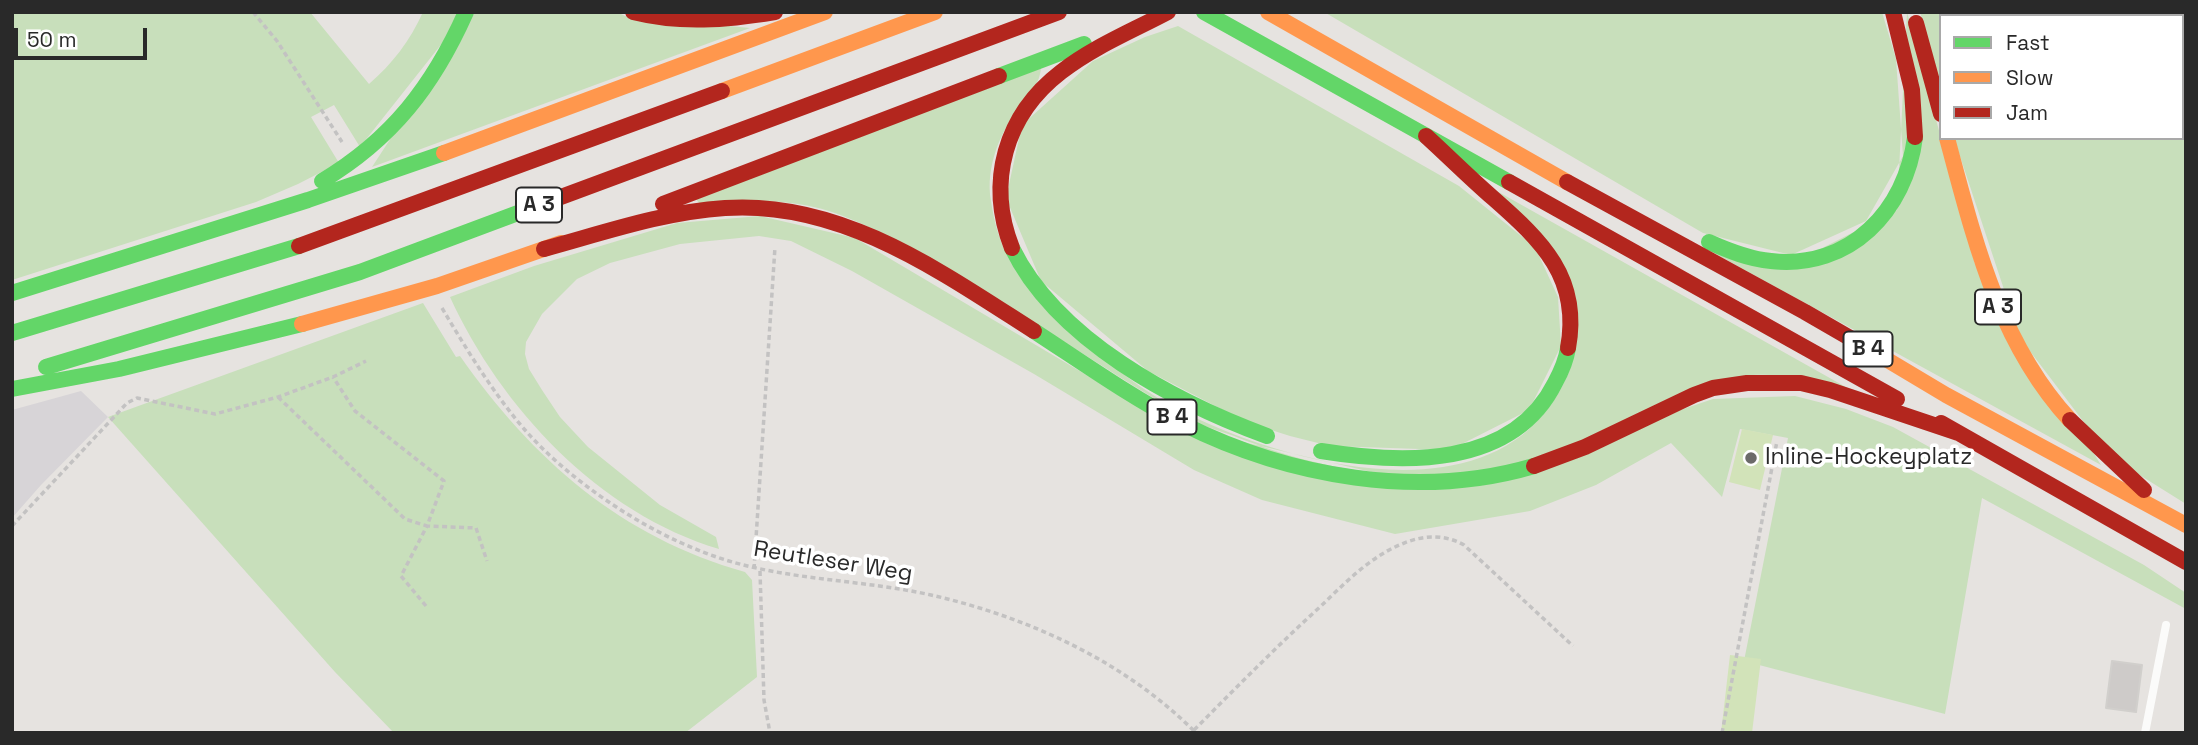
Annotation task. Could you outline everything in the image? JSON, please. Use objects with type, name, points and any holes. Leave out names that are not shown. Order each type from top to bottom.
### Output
[{"type":"highway","points":[[170,244],[323,181],[349,166],[385,136],[414,104],[439,65],[466,12]]},
{"type":"highway","points":[[634,12],[661,20],[684,22],[742,18],[775,12]]},
{"type":"highway","points":[[12,293],[308,200],[480,140],[825,12]]},
{"type":"highway","name":"A 3","points":[[12,332],[202,277],[330,236],[935,12]]},
{"type":"highway","name":"A 3","points":[[12,378],[360,272],[1059,12]]},
{"type":"highway","points":[[12,389],[90,376],[272,332],[411,294],[544,249],[1167,12]]},
{"type":"highway","points":[[1167,12],[1073,64],[1050,82],[1026,107],[1008,139],[1002,159],[1000,189],[1005,227],[1021,264],[1056,307],[1098,345],[1159,386],[1219,417],[1286,443]]},
{"type":"highway","name":"B 4","points":[[1204,12],[2186,562]]},
{"type":"highway","name":"B 4","points":[[1562,179],[1744,256],[1781,262],[1805,260],[1832,252],[1863,235],[1883,217],[1901,192],[1910,166],[1914,139],[1914,108],[1893,12]]},
{"type":"highway","points":[[1913,12],[1939,107]]},
{"type":"highway","name":"B 4","points":[[1275,16],[1793,306],[1946,395],[2180,522]]},
{"type":"highway","points":[[1307,447],[1367,457],[1406,459],[1458,455],[1480,449],[1500,441],[1529,420],[1550,396],[1562,370],[1569,346],[1571,319],[1563,280],[1550,255],[1515,215],[1426,136]]},
{"type":"highway","name":"A 3","points":[[1948,140],[1989,284],[2005,324],[2025,362],[2053,401],[2070,419],[2180,522]]},
{"type":"highway","name":"B 4","points":[[544,249],[660,218],[711,209],[769,208],[821,216],[892,245],[1186,425],[1302,468],[1359,477],[1453,481],[1516,471],[1579,449],[1693,395],[1713,388],[1747,383],[1793,383],[1811,386],[1958,433]]},
{"type":"lane","points":[[2145,733],[2166,625]]},
{"type":"path","points":[[253,12],[277,41],[322,109]]},
{"type":"path","points":[[754,569],[775,247]]},
{"type":"path","name":"Reutleser Weg","points":[[467,350],[526,431],[577,479],[664,534],[702,552],[760,571],[930,595],[987,611],[1050,635],[1107,664],[1154,695],[1195,732]]},
{"type":"path","points":[[12,526],[127,403],[136,398],[215,414],[278,397],[333,377],[366,361]]},
{"type":"path","points":[[333,377],[355,411],[444,481],[427,526],[401,576],[426,606]]},
{"type":"path","points":[[278,397],[405,519],[427,526],[476,528],[487,561]]},
{"type":"path","points":[[1722,733],[1777,441]]},
{"type":"path","points":[[1195,732],[1345,584],[1388,551],[1415,540],[1441,537],[1464,545],[1573,646]]},
{"type":"path","points":[[760,571],[764,700],[770,733]]},
{"type":"shaded area","points":[[81,391],[108,417],[12,518],[12,410]]},
{"type":"green space","points":[[12,12],[310,12],[369,84],[400,51],[423,12],[458,12],[447,37],[360,147],[334,105],[311,117],[339,163],[256,202],[12,280]]},
{"type":"green space","points":[[473,12],[617,12],[625,16],[750,28],[372,167]]},
{"type":"green space","points":[[1324,12],[1882,12],[1896,59],[1903,156],[1866,221],[1791,255],[1703,233]]},
{"type":"green space","points":[[1907,12],[1939,131],[1939,140],[1942,140],[1975,264],[2101,465],[1712,252],[1779,270],[1897,210]]},
{"type":"green space","points":[[1920,12],[2186,12],[2186,504],[2138,474],[2099,442],[2020,338],[1955,140],[2184,140],[2184,14],[1939,14],[1939,82]]},
{"type":"green space","points":[[1178,26],[1459,186],[1535,247],[1558,297],[1561,346],[1529,410],[1450,450],[1330,446],[1290,436],[1246,422],[1148,371],[1041,281],[1006,198],[1022,125],[1093,61],[1145,37]]},
{"type":"green space","points":[[1041,67],[1037,83],[1001,137],[990,175],[994,217],[1007,256],[1034,293],[1119,370],[1166,403],[1223,430],[1317,460],[1368,468],[1418,470],[1465,463],[1507,445],[1542,416],[1562,387],[1572,362],[1577,327],[1575,304],[1568,282],[1546,242],[1495,190],[1885,409],[1804,380],[1753,375],[1729,378],[1683,393],[1573,446],[1518,463],[1431,475],[1402,475],[1345,468],[1289,455],[1195,422],[915,251],[858,222],[829,211],[786,202],[700,204],[696,199]]},
{"type":"green space","points":[[760,216],[855,238],[1171,425],[1444,489],[1713,399],[1795,396],[1846,409],[1893,427],[2144,565],[2186,593],[2186,609],[1982,498],[1945,714],[1744,661],[1788,438],[1740,429],[1722,497],[1671,443],[1596,485],[1530,511],[1395,534],[1262,500],[1194,470],[1034,374],[852,271],[791,241],[759,236],[680,244],[610,263],[577,279],[542,314],[526,342],[525,354],[529,369],[560,417],[588,447],[660,505],[716,537],[719,549],[675,532],[634,510],[595,483],[559,451],[526,416],[497,378],[471,338],[450,297],[534,266],[677,223]]},
{"type":"green space","points":[[423,303],[456,357],[460,356],[518,429],[583,490],[658,538],[700,557],[745,572],[752,580],[757,677],[685,733],[394,733],[335,672],[108,417]]},
{"type":"green space","name":"Inline-Hockeyplatz","points":[[1742,429],[1773,435],[1760,490],[1729,482]]},
{"type":"green space","points":[[1730,655],[1761,659],[1752,733],[1721,733]]},
{"type":"building","points":[[2112,661],[2142,665],[2136,712],[2106,708]]},
{"type":"traffic: fast","points":[[322,181],[369,147],[390,129],[408,108],[439,64],[466,12]]},
{"type":"traffic: fast","points":[[1204,12],[1509,182]]},
{"type":"traffic: fast","points":[[999,76],[1084,44]]},
{"type":"traffic: fast","points":[[1709,242],[1739,254],[1771,261],[1800,261],[1826,256],[1849,245],[1869,230],[1886,211],[1900,188],[1915,137]]},
{"type":"traffic: fast","points":[[12,293],[308,200],[444,153]]},
{"type":"traffic: fast","points":[[46,367],[360,272],[542,204]]},
{"type":"traffic: fast","points":[[12,333],[299,246]]},
{"type":"traffic: fast","points":[[1012,248],[1032,281],[1058,311],[1088,339],[1158,386],[1231,422],[1267,436]]},
{"type":"traffic: fast","points":[[12,389],[119,369],[302,324]]},
{"type":"traffic: fast","points":[[1034,331],[1183,424],[1266,458],[1310,470],[1400,482],[1490,476],[1534,466]]},
{"type":"traffic: fast","points":[[1321,451],[1386,458],[1419,458],[1452,454],[1483,446],[1512,432],[1536,411],[1557,379],[1568,348]]},
{"type":"traffic: slow","points":[[444,153],[825,12]]},
{"type":"traffic: slow","points":[[722,91],[935,12]]},
{"type":"traffic: slow","points":[[1268,12],[1567,182]]},
{"type":"traffic: slow","points":[[1948,140],[1979,251],[2007,323],[2045,390],[2070,420]]},
{"type":"traffic: slow","points":[[302,324],[437,286],[561,243]]},
{"type":"traffic: slow","points":[[1869,349],[1946,395],[2186,525]]},
{"type":"traffic: jam","points":[[633,12],[704,20],[775,12]]},
{"type":"traffic: jam","points":[[542,204],[1059,12]]},
{"type":"traffic: jam","points":[[1012,248],[1004,223],[1001,175],[1014,129],[1026,108],[1042,89],[1073,63],[1168,12]]},
{"type":"traffic: jam","points":[[1893,12],[1912,90],[1915,137]]},
{"type":"traffic: jam","points":[[1916,23],[1939,107]]},
{"type":"traffic: jam","points":[[663,204],[999,76]]},
{"type":"traffic: jam","points":[[299,246],[722,91]]},
{"type":"traffic: jam","points":[[1426,136],[1527,230],[1554,263],[1569,301],[1571,323],[1568,348]]},
{"type":"traffic: jam","points":[[1509,182],[1897,399]]},
{"type":"traffic: jam","points":[[1567,182],[1869,349]]},
{"type":"traffic: jam","points":[[544,249],[633,224],[702,210],[768,209],[809,215],[888,244],[962,285],[1034,331]]},
{"type":"traffic: jam","points":[[1534,466],[1585,447],[1694,395],[1713,388],[1747,383],[1801,383],[1830,390],[1958,433]]},
{"type":"traffic: jam","points":[[2070,420],[2144,490]]},
{"type":"traffic: jam","points":[[1941,423],[2186,562]]},
{"type":"place","name":"Inline-Hockeyplatz","points":[[1751,458]]}]
